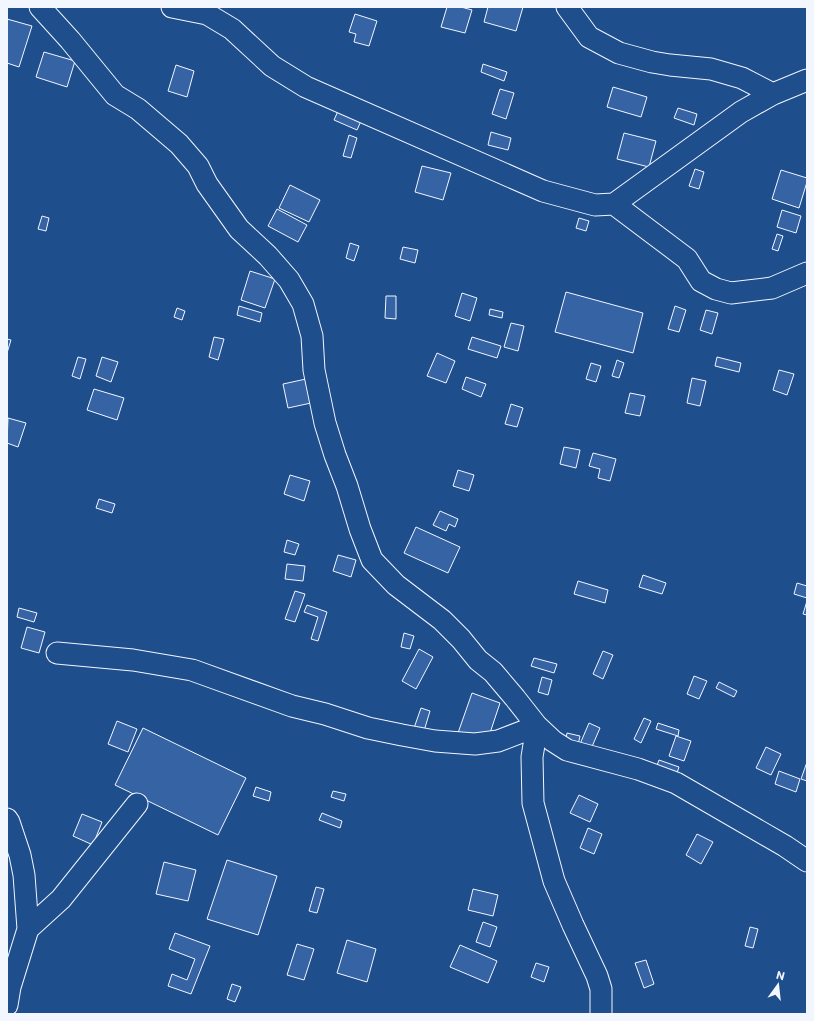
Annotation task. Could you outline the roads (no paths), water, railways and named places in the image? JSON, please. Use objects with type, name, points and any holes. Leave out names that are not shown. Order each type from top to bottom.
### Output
[{"type":"street","points":[[40,7],[70,40],[114,96],[138,109],[179,144],[198,166],[207,184],[239,229],[268,256],[289,280],[303,304],[312,336],[314,370],[326,423],[335,455],[348,486],[360,529],[372,560],[396,585],[442,620],[461,639],[478,660],[493,672],[538,726],[553,741],[567,750],[638,768],[676,782],[785,846],[807,861]]},
{"type":"street","points":[[172,7],[207,14],[214,18],[232,29],[272,66],[306,87],[543,191],[595,205],[614,204],[741,112],[773,94],[807,80]]},
{"type":"street","points":[[567,7],[589,37],[620,53],[652,62],[710,69],[742,78],[773,94]]},
{"type":"street","points":[[614,204],[687,259],[702,281],[716,289],[731,293],[772,288],[807,274]]},
{"type":"street","points":[[57,653],[133,660],[192,670],[292,706],[325,714],[368,728],[435,741],[475,744],[498,741],[538,726]]},
{"type":"street","points":[[538,726],[532,757],[533,803],[554,882],[597,976],[601,989],[600,1014]]},
{"type":"street","points":[[28,929],[61,899],[137,804]]},
{"type":"street","points":[[7,819],[20,855],[24,875],[28,929],[10,987],[7,1005]]}]
